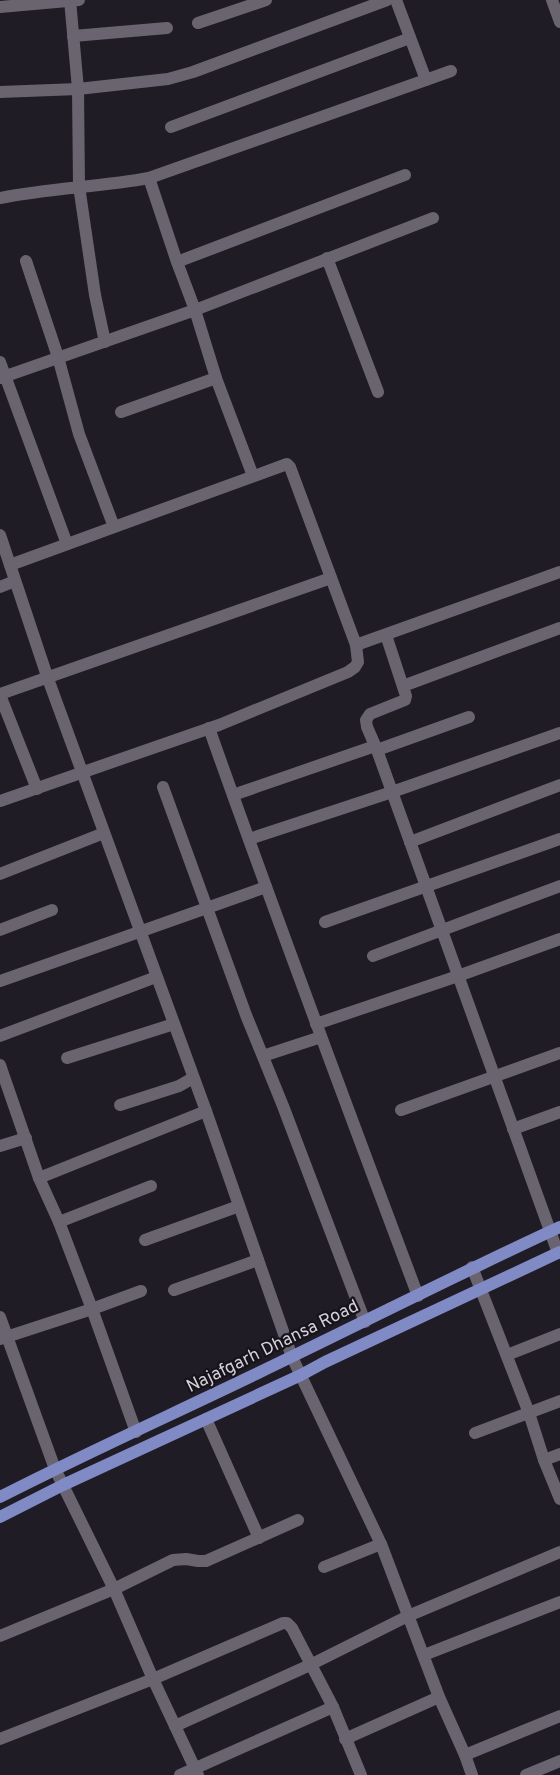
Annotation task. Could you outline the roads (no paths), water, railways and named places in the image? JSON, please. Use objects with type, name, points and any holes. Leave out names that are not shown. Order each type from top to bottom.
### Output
[{"type":"main road","name":"Najafgarh Dhansa Road","points":[[0,1497],[56,1468],[136,1432],[365,1322],[472,1267],[555,1229]]},
{"type":"main road","name":"Najafgarh Dhansa Road","points":[[0,1517],[63,1485],[301,1375],[559,1252]]},
{"type":"street","points":[[70,0],[78,89],[79,186],[95,295],[105,342]]},
{"type":"street","points":[[0,8],[78,0]]},
{"type":"street","points":[[198,23],[266,0]]},
{"type":"street","points":[[0,92],[78,89],[168,79],[193,72],[387,0]]},
{"type":"street","points":[[396,0],[426,80]]},
{"type":"street","points":[[552,0],[560,22]]},
{"type":"street","points":[[73,36],[167,28]]},
{"type":"street","points":[[171,127],[410,38]]},
{"type":"street","points":[[0,198],[32,191],[119,183],[149,178],[451,71]]},
{"type":"street","points":[[177,262],[405,174]]},
{"type":"street","points":[[149,178],[195,310],[216,378],[253,476]]},
{"type":"street","points":[[2,377],[195,310],[433,218]]},
{"type":"street","points":[[327,258],[378,392]]},
{"type":"street","points":[[26,261],[58,358],[79,434],[114,527]]},
{"type":"street","points":[[0,362],[2,377],[67,544]]},
{"type":"street","points":[[121,412],[216,378]]},
{"type":"street","points":[[0,801],[210,728],[348,672],[358,662],[356,645],[290,467],[287,464],[10,565]]},
{"type":"street","points":[[0,535],[47,676],[206,1111],[292,1357],[382,1544],[439,1697],[472,1775]]},
{"type":"street","points":[[356,645],[560,572]]},
{"type":"street","points":[[37,789],[0,694],[331,578]]},
{"type":"street","points":[[0,586],[15,581]]},
{"type":"street","points":[[403,686],[560,628]]},
{"type":"street","points":[[386,634],[406,696],[405,700],[370,714],[366,720],[367,727],[513,1129],[555,1229],[559,1252]]},
{"type":"street","points":[[233,795],[469,716]]},
{"type":"street","points":[[210,728],[248,840],[418,1296]]},
{"type":"street","points":[[248,840],[560,733]]},
{"type":"street","points":[[410,842],[560,785]]},
{"type":"street","points":[[162,787],[208,907],[246,1015],[365,1322]]},
{"type":"street","points":[[0,874],[104,833]]},
{"type":"street","points":[[325,922],[560,839]]},
{"type":"street","points":[[373,956],[560,886]]},
{"type":"street","points":[[0,981],[266,887]]},
{"type":"street","points":[[0,930],[52,910]]},
{"type":"street","points":[[316,1024],[560,939]]},
{"type":"street","points":[[0,1036],[156,976]]},
{"type":"street","points":[[67,1058],[174,1024]]},
{"type":"street","points":[[263,1056],[321,1037]]},
{"type":"street","points":[[400,1110],[560,1053]]},
{"type":"street","points":[[0,1065],[4,1088],[26,1138],[39,1178],[92,1310],[136,1432]]},
{"type":"street","points":[[120,1105],[179,1086],[194,1078]]},
{"type":"street","points":[[39,1178],[206,1111]]},
{"type":"street","points":[[513,1129],[560,1112]]},
{"type":"street","points":[[0,1146],[26,1138]]},
{"type":"street","points":[[58,1222],[151,1186]]},
{"type":"street","points":[[145,1240],[239,1206]]},
{"type":"street","points":[[174,1290],[258,1260]]},
{"type":"street","points":[[472,1267],[507,1355],[544,1460],[560,1499]]},
{"type":"street","points":[[4,1338],[92,1310],[141,1291]]},
{"type":"street","points":[[0,1317],[4,1338],[63,1485],[114,1589],[153,1680],[196,1772]]},
{"type":"street","points":[[507,1355],[560,1334]]},
{"type":"street","points":[[475,1433],[560,1402]]},
{"type":"street","points":[[206,1419],[259,1538]]},
{"type":"street","points":[[544,1460],[560,1454]]},
{"type":"street","points":[[0,1636],[114,1589],[173,1560],[206,1561],[298,1520]]},
{"type":"street","points":[[324,1567],[382,1544]]},
{"type":"street","points":[[175,1726],[310,1665],[408,1616],[560,1552]]},
{"type":"street","points":[[424,1655],[560,1602]]},
{"type":"street","points":[[0,1739],[153,1680],[283,1623],[292,1628],[333,1707],[361,1775]]},
{"type":"street","points":[[345,1739],[439,1697]]},
{"type":"street","points":[[180,1775],[196,1772],[333,1707]]},
{"type":"street","points":[[465,1755],[560,1716]]},
{"type":"street","points":[[526,1775],[560,1761]]}]
